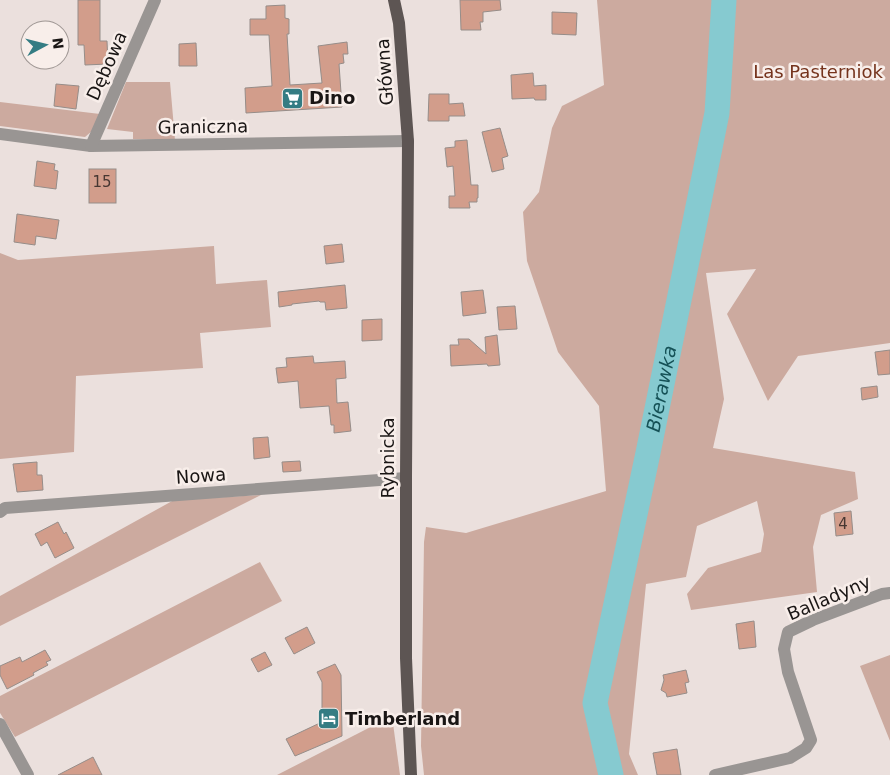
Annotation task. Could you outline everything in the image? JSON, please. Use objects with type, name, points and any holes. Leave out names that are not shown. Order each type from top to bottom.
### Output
[{"type":"main road","name":"Główna","points":[[394,0],[399,23],[408,141]]},
{"type":"main road","name":"Rybnicka","points":[[408,141],[406,658],[411,775]]},
{"type":"street","name":"Dębowa","points":[[91,146],[155,0]]},
{"type":"street","name":"Graniczna","points":[[0,134],[91,146],[408,141]]},
{"type":"street","name":"Nowa","points":[[0,512],[6,508],[406,478]]},
{"type":"street","name":"Balladyny","points":[[714,775],[790,758],[806,748],[810,740],[788,672],[784,649],[788,632],[813,620],[882,594],[890,593]]},
{"type":"street","points":[[0,724],[28,775]]},
{"type":"green space","name":"Las Pasterniok","points":[[597,0],[890,0],[890,343],[798,356],[768,401],[727,314],[756,269],[706,273],[724,399],[713,448],[855,472],[858,499],[821,515],[813,547],[817,592],[691,610],[687,594],[708,568],[761,552],[764,534],[757,501],[697,526],[686,577],[646,584],[629,754],[638,775],[424,775],[421,746],[424,542],[426,527],[466,533],[606,491],[599,406],[558,352],[527,261],[523,212],[539,192],[552,128],[562,106],[604,85]]},
{"type":"green space","points":[[126,82],[170,82],[175,140],[133,139],[133,132],[107,129]]},
{"type":"green space","points":[[0,102],[100,114],[92,131],[85,137],[0,126]]},
{"type":"green space","points":[[214,246],[216,284],[267,280],[271,327],[200,333],[203,368],[76,376],[74,452],[0,459],[0,253],[18,260]]},
{"type":"green space","points":[[261,495],[0,626],[0,596],[174,500]]},
{"type":"green space","points":[[260,562],[282,601],[15,737],[0,713],[0,696]]},
{"type":"green space","points":[[890,655],[890,741],[860,666]]},
{"type":"green space","points":[[392,716],[400,775],[277,775]]},
{"type":"building","points":[[78,0],[100,0],[100,41],[107,41],[108,64],[85,65],[84,45],[78,45]]},
{"type":"building","points":[[460,0],[500,0],[501,10],[483,12],[483,22],[480,22],[481,30],[461,30]]},
{"type":"building","points":[[285,5],[285,18],[289,19],[289,34],[287,34],[290,85],[322,83],[318,46],[347,42],[348,54],[343,54],[344,63],[339,64],[342,107],[246,113],[245,88],[272,86],[269,35],[250,35],[250,19],[266,19],[266,6]]},
{"type":"building","points":[[552,12],[577,13],[576,35],[552,34]]},
{"type":"building","points":[[196,43],[197,66],[179,66],[179,44]]},
{"type":"building","points":[[533,73],[534,86],[546,85],[546,100],[535,100],[534,98],[512,99],[511,75]]},
{"type":"building","points":[[56,84],[79,86],[76,109],[54,106]]},
{"type":"building","points":[[429,94],[449,94],[449,104],[463,103],[465,116],[449,116],[449,121],[428,121]]},
{"type":"building","points":[[500,128],[508,156],[502,158],[504,169],[492,172],[482,132]]},
{"type":"building","points":[[467,140],[471,185],[478,185],[477,202],[469,202],[470,208],[449,208],[449,196],[455,196],[453,166],[447,167],[445,148],[455,147],[455,141]]},
{"type":"building","points":[[37,161],[55,164],[54,170],[58,171],[56,189],[34,186]]},
{"type":"building","points":[[89,169],[116,169],[116,203],[89,203]]},
{"type":"building","points":[[17,214],[59,220],[56,239],[36,236],[35,245],[14,242]]},
{"type":"building","points":[[342,244],[344,262],[326,264],[324,246]]},
{"type":"building","points":[[345,285],[347,308],[326,310],[325,302],[319,301],[279,307],[278,292]]},
{"type":"building","points":[[483,290],[486,313],[463,316],[461,292]]},
{"type":"building","points":[[515,306],[517,329],[499,330],[497,307]]},
{"type":"building","points":[[382,319],[382,340],[362,341],[362,320]]},
{"type":"building","points":[[497,335],[500,365],[451,366],[450,345],[459,345],[458,339],[469,339],[486,354],[485,337]]},
{"type":"building","points":[[890,350],[890,374],[878,375],[875,352]]},
{"type":"building","points":[[313,356],[314,363],[345,361],[346,378],[336,379],[337,403],[348,402],[351,431],[334,433],[329,406],[300,408],[298,381],[278,383],[276,368],[287,367],[286,358]]},
{"type":"building","points":[[877,386],[878,397],[862,400],[861,388]]},
{"type":"building","points":[[268,437],[270,457],[254,459],[253,438]]},
{"type":"building","points":[[300,461],[301,471],[283,472],[282,462]]},
{"type":"building","points":[[37,462],[37,475],[42,475],[43,490],[17,492],[13,464]]},
{"type":"building","points":[[851,511],[853,534],[836,536],[834,513]]},
{"type":"building","points":[[58,522],[64,534],[66,532],[74,548],[55,558],[47,542],[41,546],[35,534]]},
{"type":"building","points":[[754,621],[756,647],[739,649],[736,624]]},
{"type":"building","points":[[307,627],[315,643],[294,654],[285,638]]},
{"type":"building","points":[[45,650],[51,660],[46,662],[48,665],[33,673],[34,675],[7,689],[0,675],[0,666],[20,657],[22,662]]},
{"type":"building","points":[[265,652],[272,665],[258,672],[251,659]]},
{"type":"building","points":[[335,664],[341,675],[342,736],[295,756],[286,739],[322,722],[322,682],[317,672]]},
{"type":"building","points":[[686,670],[689,682],[685,683],[687,693],[667,697],[666,693],[661,690],[664,680],[663,675]]},
{"type":"building","points":[[677,749],[681,775],[657,775],[653,753]]},
{"type":"building","points":[[93,757],[102,775],[58,775]]},
{"type":"waterway","name":"Bierawka","points":[[611,775],[595,703],[717,113],[724,0]]},
{"type":"place","name":"Dino","points":[[293,98]]},
{"type":"place","name":"Timberland","points":[[329,719]]}]
